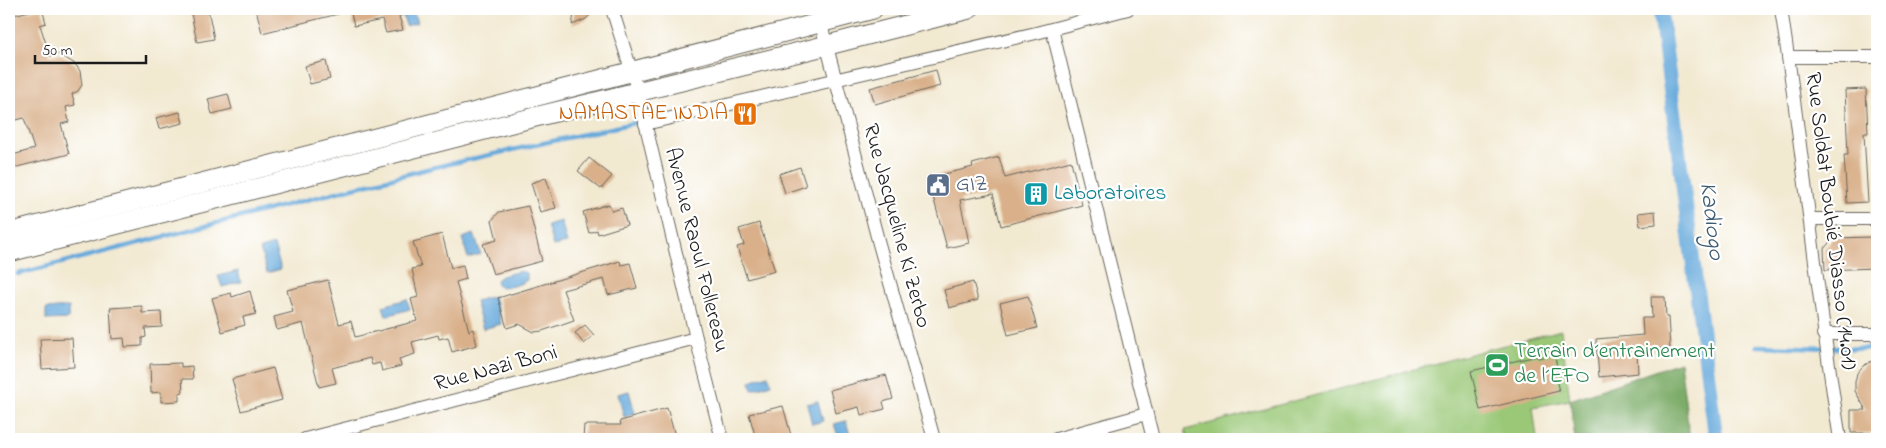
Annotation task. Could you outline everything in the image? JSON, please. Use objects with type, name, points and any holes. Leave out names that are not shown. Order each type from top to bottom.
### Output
[{"type":"main road","points":[[9,233],[631,71],[819,16],[873,9]]},
{"type":"main road","points":[[9,252],[969,9]]},
{"type":"street","name":"Avenue Raoul Follereau","points":[[612,9],[638,92],[696,338],[722,439]]},
{"type":"street","points":[[645,124],[836,81],[1128,9]]},
{"type":"street","name":"Rue Soldat Boubié Diasso (14.01)","points":[[1781,9],[1811,220],[1823,334],[1840,439]]},
{"type":"street","name":"Rue Jacqueline Ki Zerbo","points":[[819,16],[881,253],[934,439]]},
{"type":"street","points":[[1052,29],[1153,439]]},
{"type":"street","points":[[1788,57],[1877,57]]},
{"type":"street","points":[[1811,220],[1877,219]]},
{"type":"street","points":[[1823,334],[1877,334]]},
{"type":"street","name":"Rue Nazi Boni","points":[[305,439],[696,338]]},
{"type":"street","points":[[1056,439],[1146,414]]},
{"type":"green space","name":"Terrain d´entrainement de l´EFO","points":[[1561,330],[1570,400],[1533,407],[1537,439],[1188,439],[1185,430]]},
{"type":"green space","points":[[1680,362],[1690,439],[1575,439],[1570,400]]},
{"type":"water","points":[[401,9],[413,9],[417,23],[406,26]]},
{"type":"water","points":[[561,221],[567,243],[553,246],[547,225]]},
{"type":"water","points":[[474,234],[481,254],[468,258],[462,238]]},
{"type":"water","points":[[274,245],[281,269],[267,273],[260,249]]},
{"type":"water","points":[[238,271],[241,282],[222,287],[218,276]]},
{"type":"water","points":[[520,271],[527,273],[527,280],[512,286],[504,287],[497,285],[496,280],[501,276]]},
{"type":"water","points":[[494,296],[501,324],[483,329],[475,301]]},
{"type":"water","points":[[407,299],[410,309],[386,316],[383,306]]},
{"type":"water","points":[[69,307],[69,319],[46,320],[46,309]]},
{"type":"water","points":[[768,375],[771,384],[752,390],[750,381]]},
{"type":"water","points":[[629,391],[635,413],[624,417],[618,394]]},
{"type":"water","points":[[818,401],[823,421],[812,424],[807,404]]},
{"type":"water","points":[[846,421],[851,439],[839,439],[834,424]]},
{"type":"building","points":[[42,9],[46,23],[40,25],[50,56],[59,54],[75,64],[80,71],[82,85],[78,91],[72,94],[75,105],[66,107],[69,122],[61,124],[69,154],[9,169],[9,156],[34,149],[24,118],[9,122],[9,16]]},
{"type":"building","points":[[190,9],[208,9],[214,39],[197,42]]},
{"type":"building","points":[[256,9],[342,9],[342,13],[262,33]]},
{"type":"building","points":[[350,9],[409,9],[409,13],[399,16],[403,30],[386,33],[382,20],[354,26]]},
{"type":"building","points":[[575,9],[596,9],[586,19],[572,25]]},
{"type":"building","points":[[326,61],[330,79],[310,84],[305,66]]},
{"type":"building","points":[[936,70],[940,86],[875,104],[870,88]]},
{"type":"building","points":[[1866,89],[1868,133],[1864,133],[1868,202],[1847,203],[1844,155],[1848,155],[1845,90]]},
{"type":"building","points":[[228,94],[232,109],[212,114],[208,99]]},
{"type":"building","points":[[180,112],[183,123],[159,129],[156,118]]},
{"type":"building","points":[[999,157],[1005,178],[1071,161],[1082,205],[1001,226],[993,194],[960,200],[969,243],[947,248],[928,178],[973,167],[972,164]]},
{"type":"building","points":[[589,158],[612,176],[601,189],[578,171]]},
{"type":"building","points":[[800,167],[806,186],[785,193],[779,174]]},
{"type":"building","points":[[546,178],[556,208],[540,212],[531,183]]},
{"type":"building","points":[[609,204],[612,211],[622,208],[627,225],[598,234],[597,230],[589,233],[583,212]]},
{"type":"building","points":[[528,206],[542,261],[493,274],[483,244],[497,240],[492,220],[499,212]]},
{"type":"building","points":[[1655,211],[1656,224],[1640,226],[1638,213]]},
{"type":"building","points":[[759,223],[775,271],[747,279],[737,247],[744,245],[739,229]]},
{"type":"building","points":[[442,234],[451,268],[463,265],[466,279],[456,282],[469,331],[473,329],[477,345],[452,352],[448,337],[439,339],[438,335],[412,342],[415,354],[399,359],[401,366],[382,371],[380,363],[372,365],[370,358],[332,368],[336,383],[319,387],[303,323],[277,330],[274,317],[293,312],[287,290],[328,280],[339,324],[351,321],[355,337],[417,321],[411,299],[418,297],[412,269],[421,267],[413,242]]},
{"type":"building","points":[[1873,237],[1875,268],[1825,270],[1824,249],[1833,238]]},
{"type":"building","points":[[620,261],[621,265],[630,263],[637,288],[608,295],[604,279],[563,290],[574,320],[534,332],[519,324],[507,328],[498,298]]},
{"type":"building","points":[[973,282],[978,300],[949,308],[944,290]]},
{"type":"building","points":[[250,291],[256,314],[243,317],[245,325],[222,332],[212,298],[231,293],[232,297]]},
{"type":"building","points":[[1028,296],[1037,328],[1008,335],[1000,303]]},
{"type":"building","points":[[1651,297],[1665,297],[1670,348],[1637,350],[1638,373],[1599,377],[1596,339],[1643,335],[1642,318],[1652,318]]},
{"type":"building","points":[[142,306],[142,313],[161,312],[162,327],[145,328],[146,337],[142,338],[142,346],[125,347],[124,338],[112,339],[110,308]]},
{"type":"building","points":[[585,325],[594,335],[584,344],[575,333]]},
{"type":"building","points":[[72,338],[74,367],[42,369],[40,339]]},
{"type":"building","points":[[1554,354],[1559,374],[1555,375],[1559,391],[1480,410],[1471,371]]},
{"type":"building","points":[[1877,358],[1877,433],[1851,433],[1851,410],[1866,410],[1855,391],[1857,373],[1863,366]]},
{"type":"building","points":[[181,363],[181,367],[192,366],[193,379],[182,379],[183,392],[179,393],[179,401],[161,402],[161,392],[151,393],[150,364]]},
{"type":"building","points":[[273,368],[282,400],[241,411],[232,379]]},
{"type":"building","points":[[886,375],[893,399],[883,402],[885,409],[861,415],[859,407],[836,413],[830,390]]},
{"type":"building","points":[[783,406],[792,439],[756,439],[749,414]]},
{"type":"building","points":[[667,408],[676,439],[583,439],[584,425],[621,425],[620,421]]},
{"type":"waterway","name":"Kadiogo","points":[[1660,9],[1716,439]]},
{"type":"waterway","points":[[18,274],[431,168],[643,121]]},
{"type":"waterway","points":[[1757,346],[1877,349]]},
{"type":"place","name":"NAMASTAE INDIA","points":[[745,114]]},
{"type":"place","name":"GIZ","points":[[938,185]]},
{"type":"place","name":"Laboratoires","points":[[1036,194]]},
{"type":"place","name":"Terrain d´entrainement de l´EFO","points":[[1497,365]]}]
